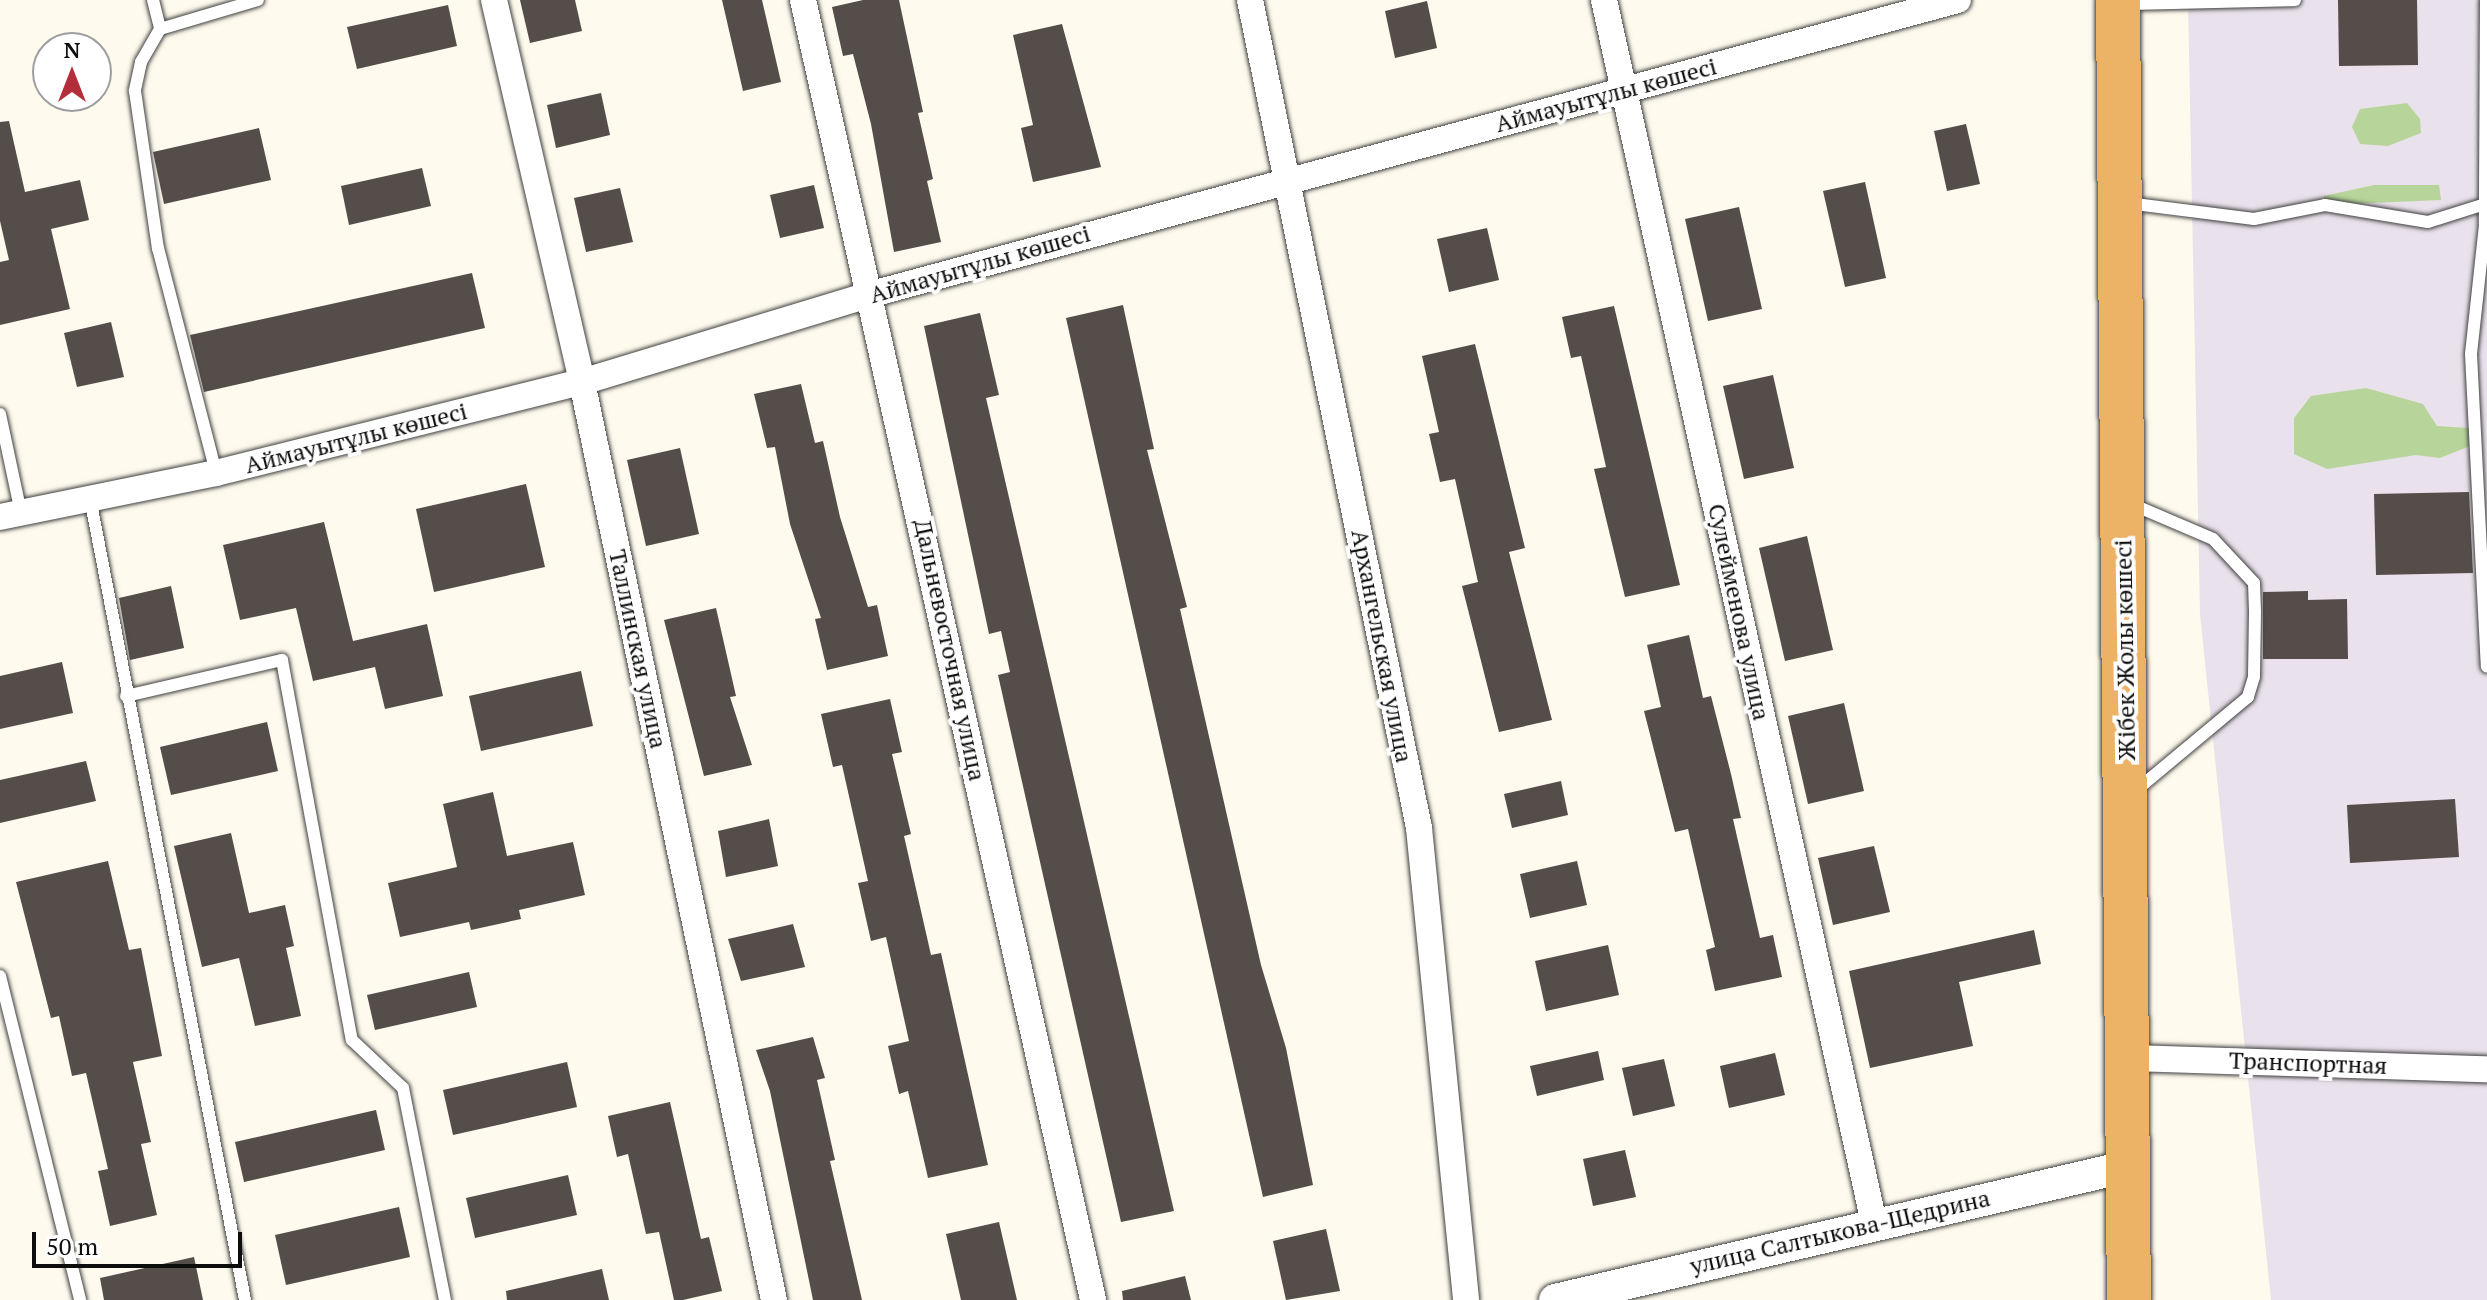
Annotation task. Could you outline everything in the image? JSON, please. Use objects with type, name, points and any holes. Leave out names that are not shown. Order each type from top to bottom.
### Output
[{"type":"highway","name":"Жібек Жолы көшесі","points":[[2118,2],[2129,1058],[2125,1167],[2129,1300]]},
{"type":"street","name":"Таллинская улица","points":[[494,0],[582,382],[774,1300]]},
{"type":"street","name":"Дальневосточная улица","points":[[803,0],[872,294],[1093,1300]]},
{"type":"street","name":"Архангельская улица","points":[[1250,0],[1419,828],[1466,1300]]},
{"type":"street","name":"Сулейменова улица","points":[[1604,0],[1874,1223]]},
{"type":"street","name":"Аймауытұлы көшесі","points":[[11,515],[216,473],[582,382],[872,294],[1288,179],[1625,91],[1891,9],[1958,0]]},
{"type":"street","name":"Транспортная","points":[[2129,1058],[2487,1069]]},
{"type":"street","name":"улица Салтыкова-Щедрина","points":[[1555,1300],[1874,1223],[2125,1167]]},
{"type":"lane","points":[[153,0],[160,29],[141,62],[135,91],[158,248],[216,473]]},
{"type":"lane","points":[[160,29],[258,0]]},
{"type":"lane","points":[[2118,2],[2295,0]]},
{"type":"lane","points":[[2486,0],[2482,205],[2486,225],[2471,354],[2487,667]]},
{"type":"lane","points":[[2120,203],[2254,219],[2325,205],[2428,222],[2482,205]]},
{"type":"lane","points":[[0,414],[11,515]]},
{"type":"lane","points":[[90,498],[245,1300]]},
{"type":"lane","points":[[2123,501],[2213,539],[2231,556],[2254,583],[2255,627],[2248,697],[2127,798]]},
{"type":"lane","points":[[126,696],[282,660],[352,1040],[403,1088],[445,1300]]},
{"type":"lane","points":[[0,976],[80,1300]]},
{"type":"shaded area","points":[[2188,0],[2487,0],[2487,1300],[2271,1300],[2200,614]]},
{"type":"green space","points":[[2407,103],[2420,119],[2421,133],[2388,146],[2360,144],[2352,127],[2360,109]]},
{"type":"green space","points":[[2374,185],[2439,185],[2441,200],[2325,205],[2324,196]]},
{"type":"green space","points":[[2366,388],[2423,404],[2437,426],[2469,428],[2470,446],[2440,458],[2416,455],[2327,469],[2294,454],[2294,418],[2311,396]]},
{"type":"building","points":[[520,0],[575,0],[582,31],[530,43]]},
{"type":"building","points":[[722,0],[762,0],[781,82],[743,91]]},
{"type":"building","points":[[863,0],[899,0],[923,112],[918,113],[933,179],[927,181],[941,242],[894,252],[871,124],[853,54],[843,56],[832,7]]},
{"type":"building","points":[[2338,0],[2417,0],[2418,65],[2339,66]]},
{"type":"building","points":[[1427,1],[1437,48],[1395,58],[1385,11]]},
{"type":"building","points":[[448,5],[457,46],[357,69],[347,27]]},
{"type":"building","points":[[1062,24],[1101,167],[1033,182],[1021,128],[1033,125],[1013,35]]},
{"type":"building","points":[[601,93],[610,135],[556,148],[547,105]]},
{"type":"building","points":[[9,121],[25,192],[80,180],[89,220],[51,229],[70,309],[0,325],[0,262],[9,260],[0,221],[0,122]]},
{"type":"building","points":[[1966,124],[1980,184],[1947,191],[1934,131]]},
{"type":"building","points":[[259,128],[271,180],[164,204],[153,152]]},
{"type":"building","points":[[422,168],[431,206],[349,225],[341,186]]},
{"type":"building","points":[[1865,182],[1886,278],[1845,287],[1823,191]]},
{"type":"building","points":[[814,185],[824,228],[780,238],[770,195]]},
{"type":"building","points":[[620,188],[633,242],[586,252],[574,198]]},
{"type":"building","points":[[1739,207],[1762,309],[1708,321],[1685,219]]},
{"type":"building","points":[[1487,228],[1499,280],[1449,292],[1437,239]]},
{"type":"building","points":[[472,273],[485,328],[204,392],[190,335]]},
{"type":"building","points":[[1123,305],[1154,449],[1147,450],[1187,607],[1180,609],[1261,965],[1286,1048],[1313,1185],[1263,1197],[1066,318]]},
{"type":"building","points":[[1614,306],[1680,585],[1625,597],[1594,469],[1606,467],[1581,356],[1571,358],[1562,317]]},
{"type":"building","points":[[980,313],[999,395],[986,398],[1174,1211],[1121,1222],[998,675],[1010,672],[1001,631],[989,634],[924,326]]},
{"type":"building","points":[[111,322],[124,377],[77,387],[64,333]]},
{"type":"building","points":[[1475,344],[1525,548],[1509,552],[1552,720],[1499,732],[1462,586],[1478,582],[1455,479],[1440,482],[1429,434],[1439,432],[1422,356]]},
{"type":"building","points":[[1773,375],[1794,468],[1744,479],[1723,386]]},
{"type":"building","points":[[801,384],[815,443],[823,441],[840,517],[868,607],[877,605],[888,656],[827,670],[815,619],[821,618],[790,524],[775,447],[767,448],[754,394]]},
{"type":"building","points":[[680,448],[699,534],[646,546],[627,460]]},
{"type":"building","points":[[526,484],[545,567],[434,592],[416,509]]},
{"type":"building","points":[[2469,492],[2473,573],[2376,575],[2374,494]]},
{"type":"building","points":[[324,522],[353,641],[427,624],[443,696],[385,709],[375,667],[313,681],[296,608],[240,620],[223,545]]},
{"type":"building","points":[[1807,536],[1833,650],[1785,661],[1759,548]]},
{"type":"building","points":[[171,586],[184,648],[130,660],[119,598]]},
{"type":"building","points":[[2308,591],[2308,600],[2347,599],[2348,659],[2263,659],[2263,592]]},
{"type":"building","points":[[716,608],[736,696],[730,697],[752,765],[704,776],[664,620]]},
{"type":"building","points":[[1689,635],[1703,698],[1711,696],[1731,774],[1741,818],[1733,819],[1760,938],[1773,935],[1782,977],[1715,991],[1706,950],[1715,947],[1688,829],[1675,832],[1644,711],[1661,707],[1647,645]]},
{"type":"building","points":[[62,662],[73,713],[0,729],[0,676]]},
{"type":"building","points":[[581,671],[593,726],[481,751],[469,696]]},
{"type":"building","points":[[890,699],[902,752],[892,754],[911,834],[904,836],[931,955],[941,953],[988,1165],[928,1178],[908,1091],[899,1094],[888,1046],[909,1041],[886,937],[871,941],[858,883],[868,881],[842,765],[833,767],[821,714]]},
{"type":"building","points":[[1844,703],[1864,791],[1808,804],[1788,716]]},
{"type":"building","points":[[267,722],[278,771],[171,795],[160,747]]},
{"type":"building","points":[[86,761],[96,801],[0,823],[0,780]]},
{"type":"building","points":[[1561,781],[1568,815],[1512,828],[1504,794]]},
{"type":"building","points":[[493,792],[507,856],[573,842],[585,895],[519,910],[521,919],[471,930],[469,922],[400,937],[388,883],[457,867],[443,804]]},
{"type":"building","points":[[2455,799],[2459,857],[2350,863],[2347,805]]},
{"type":"building","points":[[769,819],[778,866],[726,877],[718,831]]},
{"type":"building","points":[[231,833],[249,913],[285,905],[294,946],[286,948],[301,1016],[255,1026],[239,958],[202,967],[174,846]]},
{"type":"building","points":[[1874,846],[1890,912],[1833,925],[1818,858]]},
{"type":"building","points":[[108,861],[129,950],[141,948],[162,1056],[133,1062],[151,1142],[141,1144],[157,1215],[110,1226],[98,1171],[108,1169],[86,1073],[72,1076],[59,1016],[51,1018],[16,882]]},
{"type":"building","points":[[1577,861],[1587,905],[1530,918],[1520,874]]},
{"type":"building","points":[[793,924],[805,967],[741,981],[728,939]]},
{"type":"building","points":[[2034,930],[2041,964],[1959,982],[1973,1046],[1870,1068],[1849,971]]},
{"type":"building","points":[[1608,945],[1619,995],[1546,1011],[1535,961]]},
{"type":"building","points":[[469,972],[477,1007],[375,1030],[367,995]]},
{"type":"building","points":[[813,1037],[825,1078],[817,1080],[835,1160],[830,1161],[862,1300],[813,1300],[770,1091],[756,1050]]},
{"type":"building","points":[[1598,1051],[1604,1080],[1537,1096],[1530,1066]]},
{"type":"building","points":[[1775,1053],[1785,1095],[1729,1108],[1720,1066]]},
{"type":"building","points":[[1664,1059],[1675,1106],[1633,1116],[1622,1068]]},
{"type":"building","points":[[567,1062],[577,1107],[453,1135],[443,1090]]},
{"type":"building","points":[[670,1102],[701,1239],[709,1237],[722,1291],[683,1300],[674,1300],[659,1232],[646,1234],[628,1154],[617,1157],[608,1116]]},
{"type":"building","points":[[376,1110],[385,1150],[244,1182],[235,1142]]},
{"type":"building","points":[[1625,1150],[1636,1197],[1593,1206],[1583,1159]]},
{"type":"building","points":[[568,1175],[577,1215],[475,1238],[466,1198]]},
{"type":"building","points":[[399,1207],[410,1257],[286,1285],[275,1235]]},
{"type":"building","points":[[999,1222],[1017,1300],[961,1300],[946,1234]]},
{"type":"building","points":[[1326,1229],[1340,1291],[1286,1300],[1273,1241]]},
{"type":"building","points":[[194,1257],[203,1300],[104,1300],[100,1278]]},
{"type":"building","points":[[602,1269],[609,1300],[507,1300],[506,1291]]},
{"type":"building","points":[[1185,1276],[1191,1300],[1123,1300],[1122,1291]]}]
